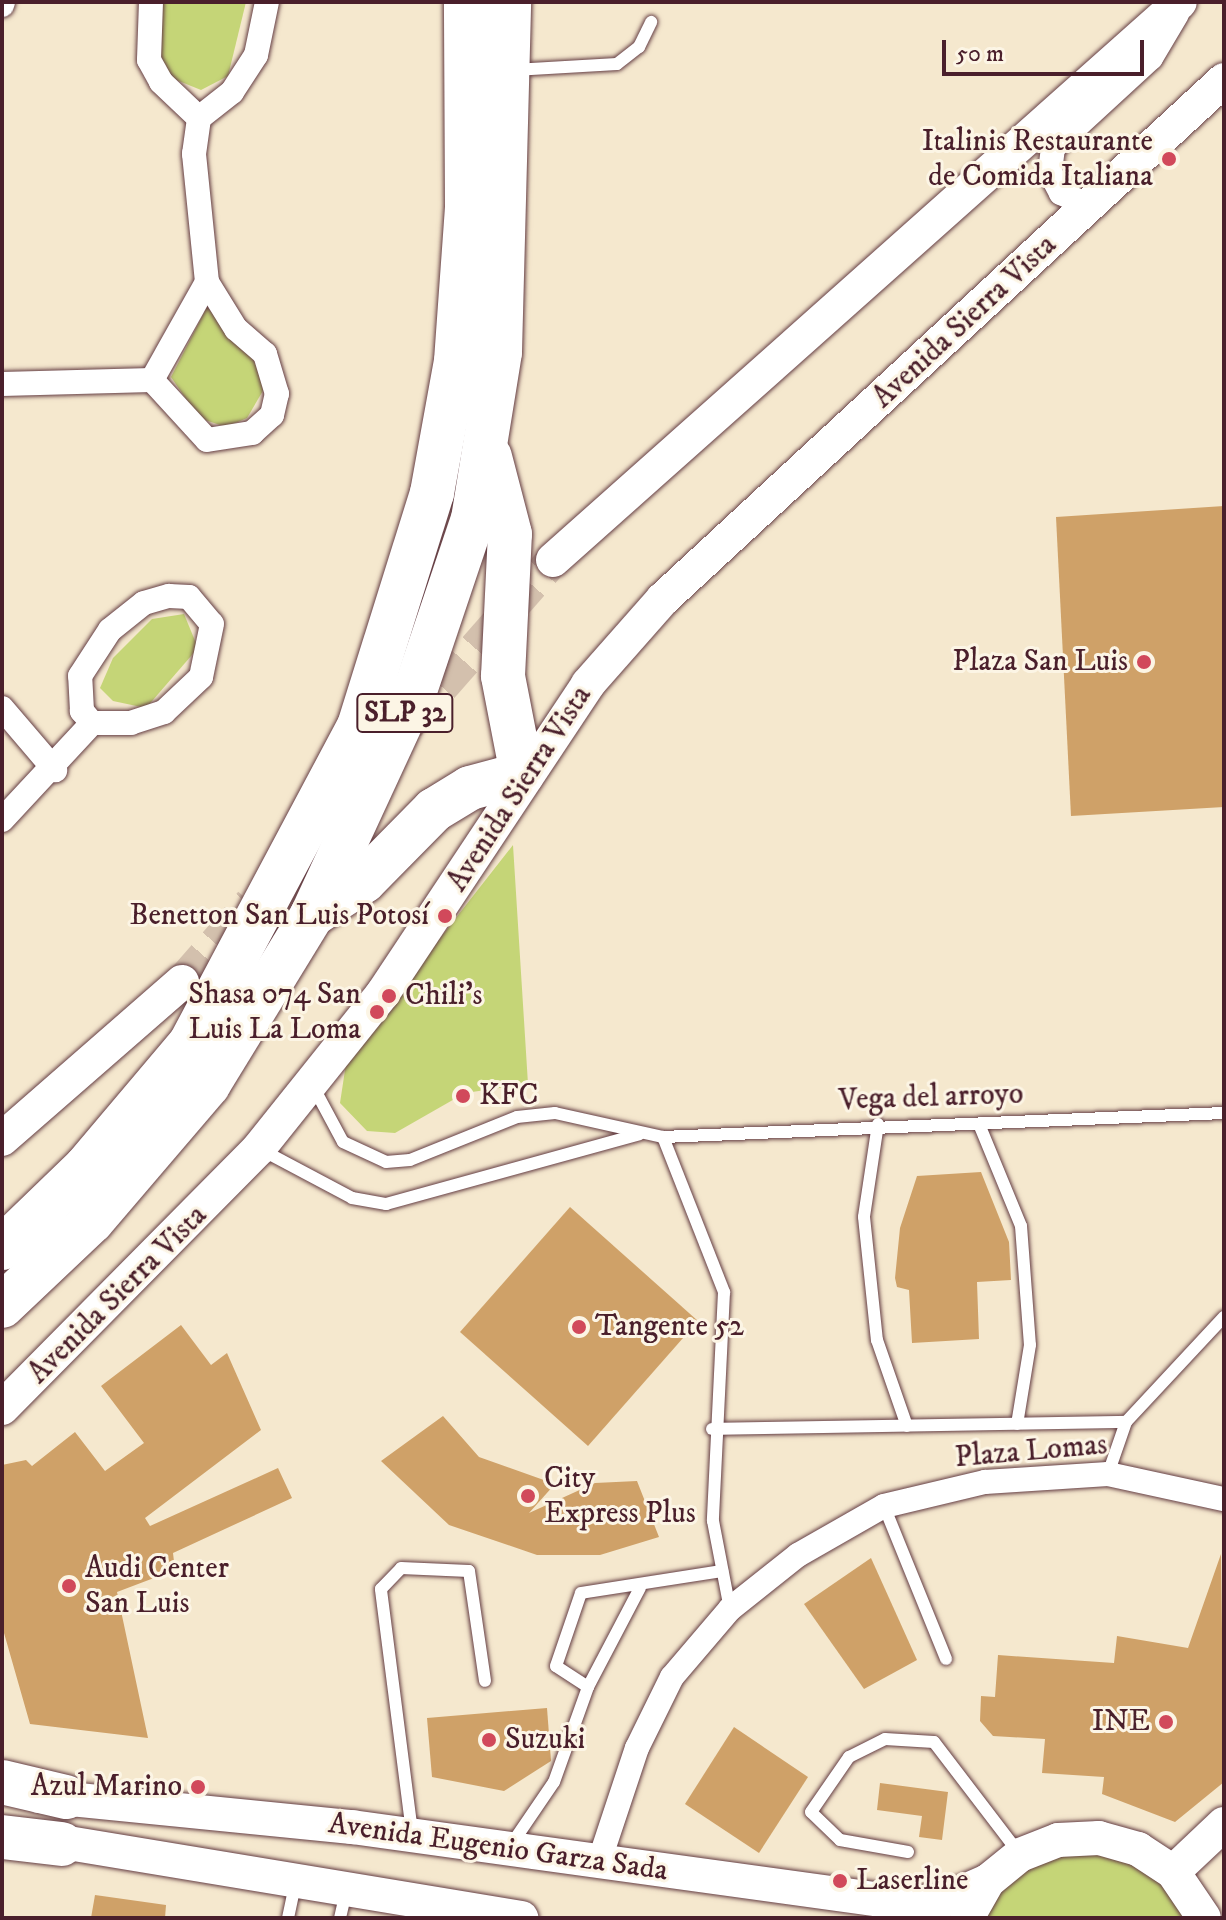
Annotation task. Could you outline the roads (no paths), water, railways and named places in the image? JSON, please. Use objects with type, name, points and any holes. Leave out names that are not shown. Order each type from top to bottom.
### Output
[{"type":"highway","name":"SLP 32","points":[[2,1248],[86,1167],[190,1044],[359,726],[432,493],[456,361],[466,2]]},
{"type":"highway","name":"SLP 32","points":[[2,1306],[92,1221],[181,1119],[312,915],[414,694],[473,519],[500,352],[509,2]]},
{"type":"highway","points":[[312,915],[364,881],[434,810],[470,788],[522,774],[503,676],[510,534],[486,439]]},
{"type":"highway","points":[[2,1782],[66,1797]]},
{"type":"highway","points":[[2,1837],[62,1844]]},
{"type":"street","points":[[151,2],[149,60],[161,82],[199,118]]},
{"type":"street","points":[[2,384],[152,380],[207,440],[252,433],[272,415],[277,394],[265,354],[236,329],[207,282],[194,154],[199,118],[232,92],[256,55],[267,2]]},
{"type":"street","points":[[451,2],[465,100]]},
{"type":"street","points":[[1090,206],[1061,193],[1048,161],[1053,148],[1151,58],[1182,2]]},
{"type":"street","points":[[553,560],[1182,2]]},
{"type":"street","name":"Avenida Sierra Vista","points":[[2,1408],[259,1148],[416,945],[522,774],[663,599],[1224,80]]},
{"type":"street","points":[[152,380],[207,282]]},
{"type":"street","points":[[189,597],[212,624],[213,638],[185,699],[131,723],[92,723],[82,711],[80,676],[110,630],[144,603],[189,597]]},
{"type":"street","points":[[2,708],[55,770]]},
{"type":"street","points":[[2,820],[55,770],[92,723]]},
{"type":"street","points":[[2,1139],[182,982]]},
{"type":"street","name":"Plaza Lomas","points":[[599,1862],[637,1748],[672,1677],[730,1609],[798,1555],[884,1506],[985,1482],[1108,1474],[1224,1499]]},
{"type":"street","name":"Avenida Eugenio Garza Sada","points":[[2,1794],[66,1797],[412,1835],[895,1902],[940,1902],[988,1881]]},
{"type":"street","points":[[1173,1872],[1224,1824]]},
{"type":"street","name":"Avenida Eugenio Garza Sada","points":[[2,1830],[62,1844],[295,1881],[343,1904],[521,1918]]},
{"type":"street","points":[[967,1918],[988,1881],[1020,1855],[1058,1840],[1099,1838],[1138,1849],[1173,1872],[1211,1910]]},
{"type":"lane","points":[[507,71],[617,64],[639,47],[651,22]]},
{"type":"lane","name":"Vega del arroyo","points":[[311,1082],[343,1142],[386,1162],[410,1160],[517,1117],[597,1118],[640,1134],[663,1137],[878,1124],[979,1124],[1224,1113]]},
{"type":"lane","points":[[878,1124],[864,1217],[877,1340],[907,1426]]},
{"type":"lane","points":[[979,1124],[1021,1226],[1030,1345],[1017,1424]]},
{"type":"lane","name":"Vega del arroyo","points":[[259,1148],[352,1198],[386,1204],[640,1134]]},
{"type":"lane","points":[[663,1137],[724,1292],[712,1429],[722,1571],[730,1609]]},
{"type":"lane","points":[[1108,1474],[1126,1422],[1224,1317]]},
{"type":"lane","points":[[712,1429],[1126,1422]]},
{"type":"lane","points":[[884,1506],[946,1659]]},
{"type":"lane","points":[[412,1835],[381,1589],[401,1568],[469,1571],[485,1681]]},
{"type":"lane","points":[[588,1687],[556,1666],[581,1593],[640,1588],[722,1571]]},
{"type":"lane","points":[[508,1849],[554,1782],[588,1687],[640,1588]]},
{"type":"lane","points":[[908,1852],[840,1840],[811,1812],[849,1757],[885,1739],[934,1742],[1020,1855]]},
{"type":"lane","points":[[288,1918],[295,1881]]},
{"type":"tunnel","points":[[408,725],[553,560]]},
{"type":"tunnel","points":[[182,982],[251,903]]},
{"type":"place","name":"Italinis Restaurante de Comida Italiana","points":[[1169,159]]},
{"type":"place","name":"Plaza San Luis","points":[[1144,662]]},
{"type":"place","name":"Benetton San Luis Potosí","points":[[445,916]]},
{"type":"place","name":"Chili's","points":[[389,996]]},
{"type":"place","name":"Shasa 074 San Luis La Loma","points":[[377,1012]]},
{"type":"place","name":"KFC","points":[[463,1096]]},
{"type":"place","name":"Tangente 52","points":[[579,1327]]},
{"type":"place","name":"City Express Plus","points":[[528,1496]]},
{"type":"place","name":"Audi Center San Luis","points":[[69,1586]]},
{"type":"place","name":"INE","points":[[1166,1722]]},
{"type":"place","name":"Suzuki","points":[[489,1740]]},
{"type":"place","name":"Azul Marino","points":[[198,1787]]},
{"type":"place","name":"Laserline","points":[[840,1881]]}]
